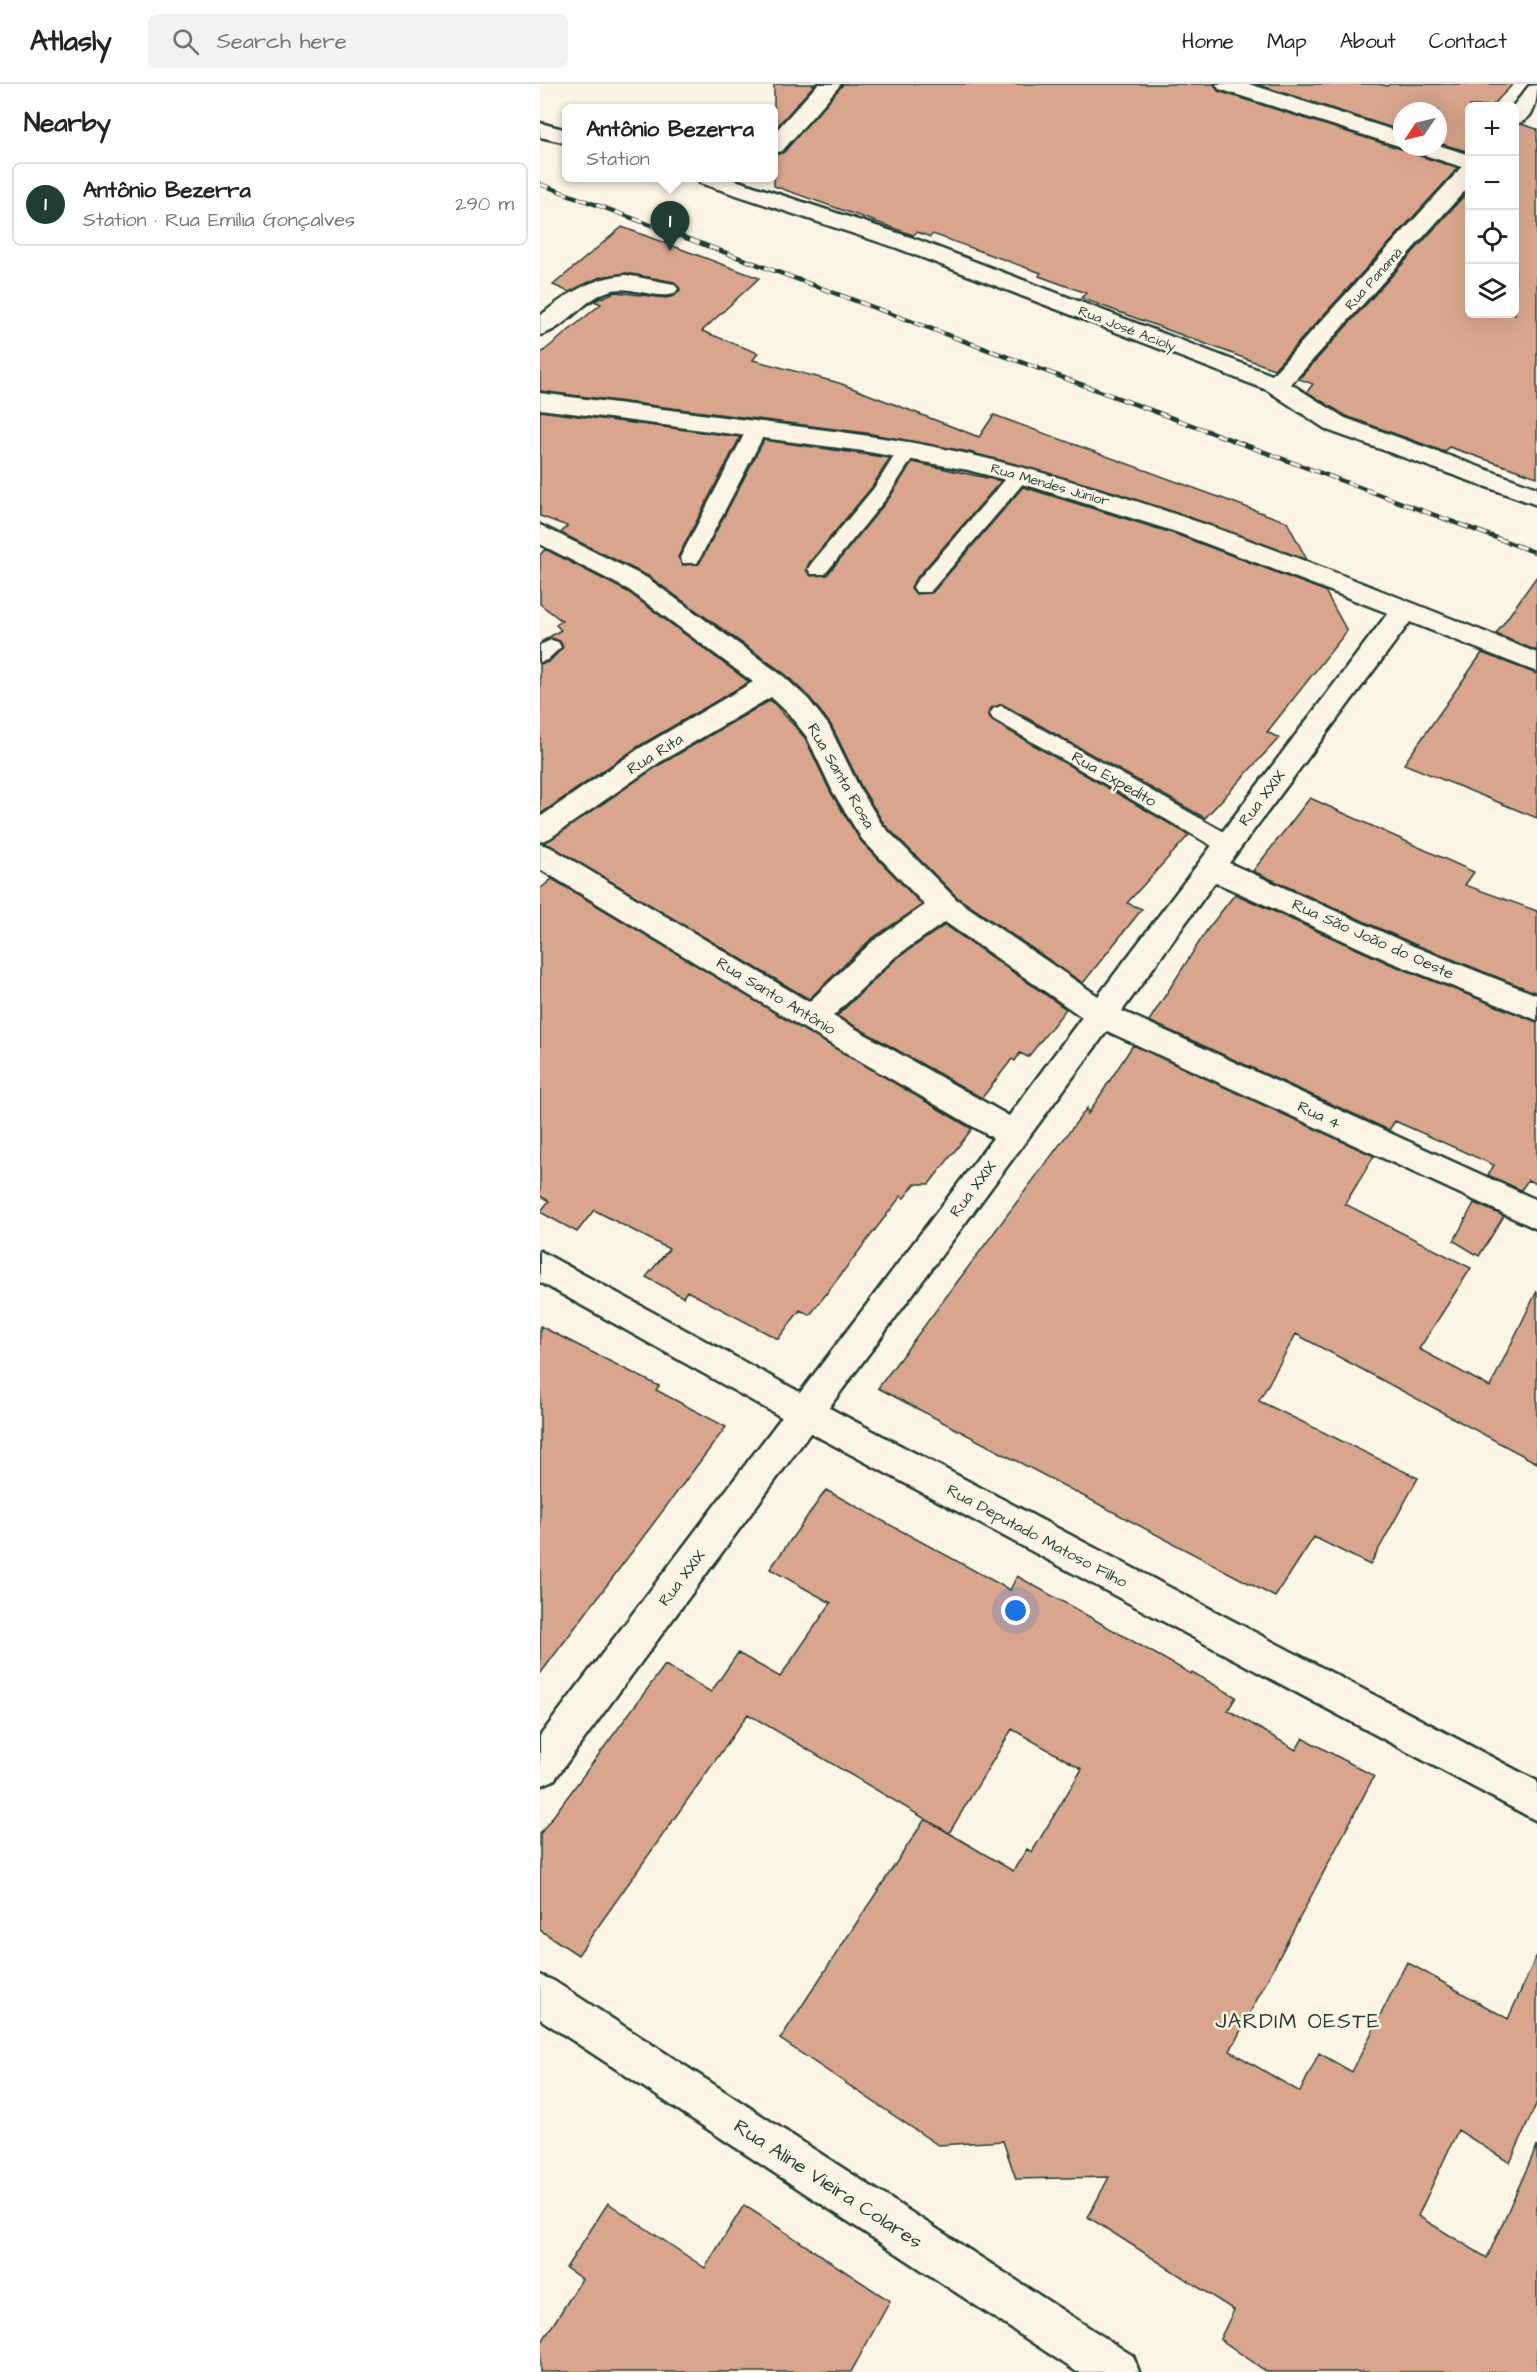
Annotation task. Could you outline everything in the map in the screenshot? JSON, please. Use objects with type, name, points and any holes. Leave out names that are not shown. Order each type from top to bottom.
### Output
[{"type":"street","points":[[778,142],[830,84]]},
{"type":"street","points":[[1227,84],[1393,137]]},
{"type":"street","points":[[1519,113],[1537,91]]},
{"type":"street","points":[[540,130],[562,136]]},
{"type":"street","points":[[1447,155],[1465,160]]},
{"type":"street","name":"Rua Panamá","points":[[1276,385],[1465,177]]},
{"type":"street","name":"Rua José Acioly","points":[[740,182],[1276,385],[1336,424],[1537,497]]},
{"type":"street","points":[[540,328],[595,287],[628,281],[666,289]]},
{"type":"street","name":"Rua Mendes Júnior","points":[[540,400],[907,451],[1088,494],[1210,536],[1537,663]]},
{"type":"street","name":"Rua Santa Rosa","points":[[540,533],[638,584],[773,683],[798,706],[819,733],[847,792],[872,832],[945,908],[1102,1015]]},
{"type":"street","name":"Rua XXIX","points":[[540,1767],[1014,1134],[1218,856],[1404,610]]},
{"type":"street","name":"Rua Rita","points":[[540,831],[650,755],[773,683]]},
{"type":"street","name":"Rua Santo Antônio","points":[[540,855],[811,1018],[1014,1134]]},
{"type":"street","name":"Rua São João do Oeste","points":[[1218,856],[1402,954],[1537,1008]]},
{"type":"street","points":[[811,1018],[884,949],[945,908]]},
{"type":"street","name":"Rua 4","points":[[1102,1015],[1537,1215]]},
{"type":"street","name":"Rua Deputado Matoso Filho","points":[[540,1265],[806,1413],[1537,1802]]},
{"type":"street","name":"Rua Aline Vieira Colares","points":[[540,1995],[1116,2372]]},
{"type":"lane","points":[[690,558],[757,429]]},
{"type":"lane","points":[[818,569],[881,492],[907,451]]},
{"type":"lane","points":[[923,587],[1018,476]]},
{"type":"lane","name":"Rua Expedito","points":[[1001,714],[1218,856]]},
{"type":"building","points":[[774,84],[815,84],[778,126],[778,104],[774,104]]},
{"type":"building","points":[[843,84],[1214,84],[1218,91],[1393,146],[1393,156],[1420,156],[1458,168],[1274,369],[1081,298],[1086,293],[1039,276],[1041,273],[933,234],[930,237],[917,232],[913,235],[774,186],[774,182],[778,182],[778,154],[784,152]]},
{"type":"building","points":[[1256,84],[1379,84],[1387,86],[1390,84],[1513,84],[1496,102],[1465,102],[1465,151],[1447,146],[1447,102],[1393,102],[1393,128]]},
{"type":"building","points":[[1519,125],[1537,129],[1537,477],[1449,447],[1445,452],[1346,416],[1307,392],[1313,384],[1299,379],[1465,195],[1465,318],[1519,318]]},
{"type":"building","points":[[622,227],[759,278],[702,331],[758,353],[753,360],[839,383],[979,437],[994,415],[1287,522],[1307,560],[1114,492],[969,452],[866,433],[540,391],[540,354],[601,304],[594,301],[615,292],[666,298],[674,296],[680,290],[674,282],[626,273],[600,277],[569,292],[553,285]]},
{"type":"building","points":[[540,411],[740,437],[678,557],[683,565],[699,564],[764,440],[890,458],[872,487],[809,563],[806,570],[811,576],[827,575],[890,497],[912,462],[1001,481],[914,581],[911,588],[916,594],[932,593],[1023,487],[1175,534],[1325,591],[1347,631],[1267,732],[1279,738],[1205,818],[1002,704],[991,708],[988,715],[992,721],[1189,835],[1127,903],[1142,909],[1083,983],[957,897],[884,824],[862,788],[831,725],[810,698],[785,674],[648,576],[561,533],[567,526],[540,516]]},
{"type":"building","points":[[545,549],[628,592],[749,682],[639,746],[540,814],[540,664],[549,662],[563,647],[560,641],[552,638],[541,642],[561,630],[556,625],[562,621],[540,604],[540,555]]},
{"type":"building","points":[[1537,576],[1537,651],[1496,634]]},
{"type":"building","points":[[1482,653],[1537,674],[1537,818],[1404,764]]},
{"type":"building","points":[[771,700],[805,738],[831,793],[860,840],[922,905],[871,939],[809,999],[544,843],[661,764]]},
{"type":"building","points":[[1310,798],[1474,872],[1465,885],[1537,911],[1537,993],[1414,944],[1253,871]]},
{"type":"building","points":[[552,879],[972,1129],[929,1184],[915,1184],[904,1198],[901,1196],[810,1315],[800,1310],[778,1339],[687,1291],[683,1297],[646,1277],[669,1249],[594,1210],[577,1232],[540,1212],[549,1201],[540,1196],[540,889]]},
{"type":"building","points":[[1235,894],[1390,964],[1537,1022],[1537,1184],[1528,1180],[1521,1190],[1488,1175],[1494,1165],[1395,1121],[1389,1130],[1149,1021],[1207,930]]},
{"type":"building","points":[[945,925],[1066,1009],[1028,1057],[1020,1053],[1015,1061],[1012,1059],[982,1098],[837,1016],[896,959]]},
{"type":"building","points":[[1133,1045],[1374,1156],[1345,1204],[1471,1268],[1419,1349],[1490,1387],[1537,1291],[1537,1463],[1296,1334],[1259,1401],[1418,1478],[1370,1565],[1314,1537],[1275,1597],[878,1388],[1087,1108],[1088,1114]]},
{"type":"building","points":[[1474,1203],[1504,1216],[1479,1256],[1454,1241]]},
{"type":"building","points":[[540,1326],[659,1386],[656,1390],[726,1427],[540,1674]]},
{"type":"building","points":[[826,1490],[1010,1590],[1017,1576],[1191,1674],[1192,1672],[1236,1697],[1228,1710],[1296,1750],[1303,1738],[1374,1776],[1230,2051],[1300,2092],[1319,2053],[1352,2072],[1407,1962],[1508,2019],[1537,1955],[1537,2102],[1510,2163],[1458,2130],[1418,2216],[1487,2258],[1537,2146],[1537,2372],[1267,2372],[1220,2339],[1234,2310],[1088,2217],[1109,2177],[1016,2179],[1003,2141],[938,2145],[780,2039],[925,1819],[1013,1871],[1027,1849],[1032,1852],[1082,1769],[1012,1729],[949,1833],[748,1714],[578,1955],[540,1930],[540,1834],[665,1665],[711,1692],[738,1653],[780,1677],[831,1603],[770,1569]]},
{"type":"building","points":[[608,2203],[705,2268],[744,2205],[890,2301],[851,2372],[540,2372],[540,2345],[582,2279],[566,2268]]},
{"type":"railway","points":[[540,184],[1537,553]]},
{"type":"place","name":"Antônio Bezerra","points":[[670,251]]},
{"type":"district","name":"JARDIM OESTE","points":[[1298,2021]]}]
